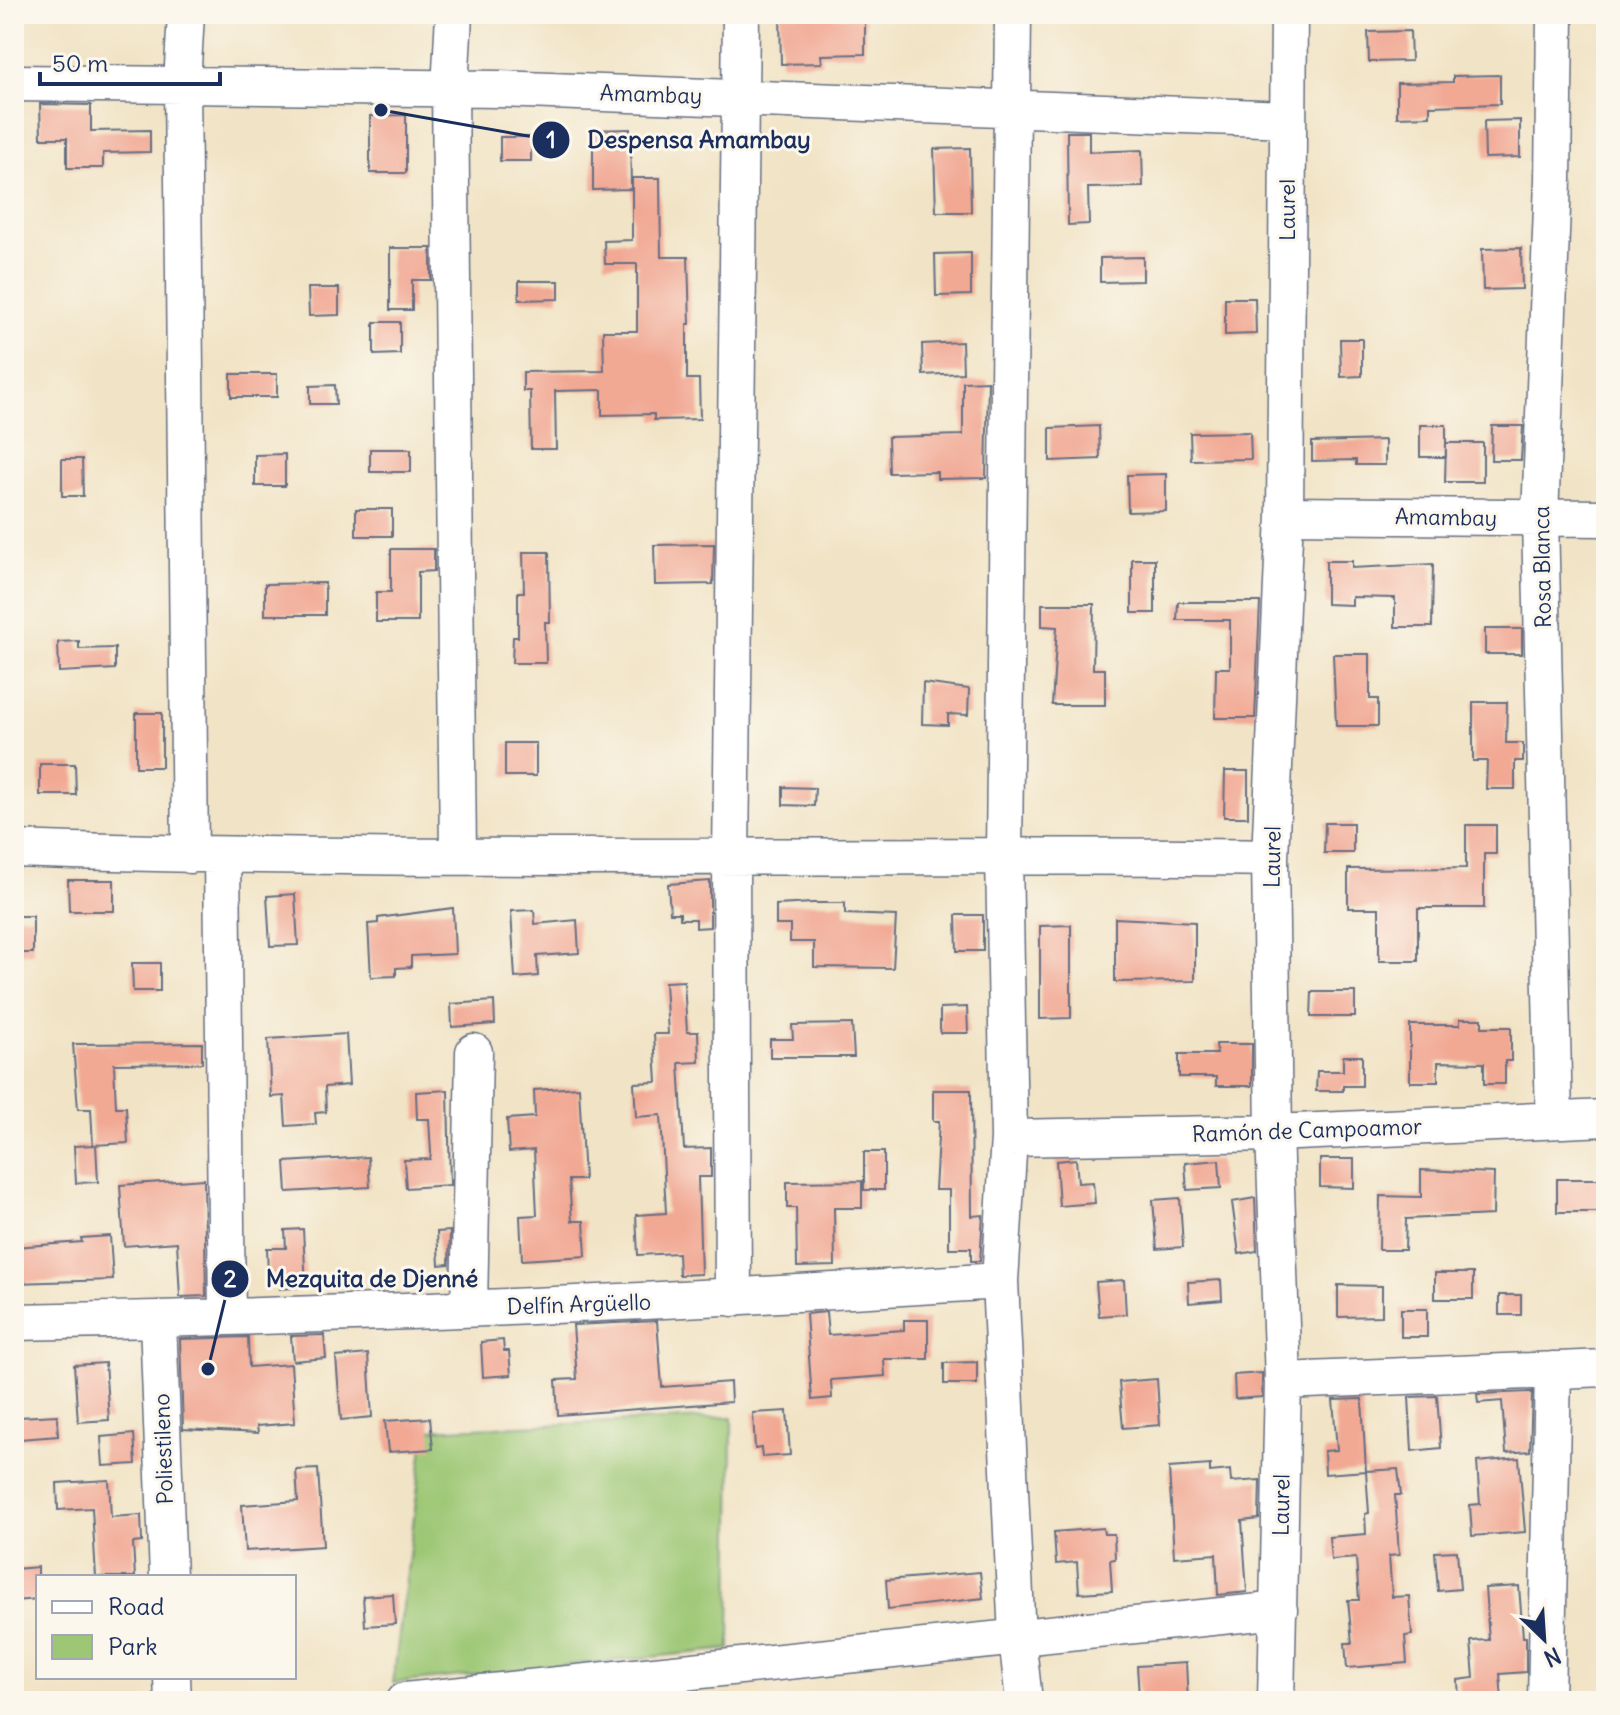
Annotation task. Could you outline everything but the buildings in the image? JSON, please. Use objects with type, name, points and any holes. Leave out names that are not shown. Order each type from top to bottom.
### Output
[{"type":"street","points":[[186,14],[182,83],[206,856],[227,1317]]},
{"type":"street","points":[[454,14],[450,89],[458,856]]},
{"type":"street","points":[[733,1298],[731,859],[741,14]]},
{"type":"street","points":[[1013,14],[1004,854],[1009,1138],[1000,1281],[1017,1637],[1024,1701]]},
{"type":"street","name":"Laurel","points":[[1276,1701],[1283,1381],[1274,1133],[1270,858],[1285,515],[1289,14]]},
{"type":"street","name":"Rosa Blanca","points":[[1554,1120],[1540,518],[1553,181],[1555,14]]},
{"type":"street","name":"Amambay","points":[[14,83],[182,83],[741,97],[1288,119]]},
{"type":"street","name":"Amambay","points":[[1285,515],[1606,518]]},
{"type":"street","points":[[14,849],[206,856],[731,859],[1004,854],[1270,858]]},
{"type":"street","points":[[469,1308],[474,1052]]},
{"type":"street","name":"Ramón de Campoamor","points":[[1009,1138],[1274,1133],[1606,1118]]},
{"type":"street","name":"Delfín Argüello","points":[[14,1322],[158,1321],[733,1298],[1000,1281]]},
{"type":"street","name":"Poliestileno","points":[[158,1321],[168,1575]]},
{"type":"street","points":[[1283,1381],[1606,1368]]},
{"type":"street","points":[[1546,1701],[1553,1370]]},
{"type":"street","points":[[405,1701],[1279,1610]]},
{"type":"street","points":[[172,1679],[173,1701]]},
{"type":"green space","points":[[732,1417],[730,1649],[393,1683],[425,1430]]},
{"type":"place","name":"Despensa Amambay","points":[[381,110]]},
{"type":"place","name":"Mezquita de Djenné","points":[[208,1369]]}]
